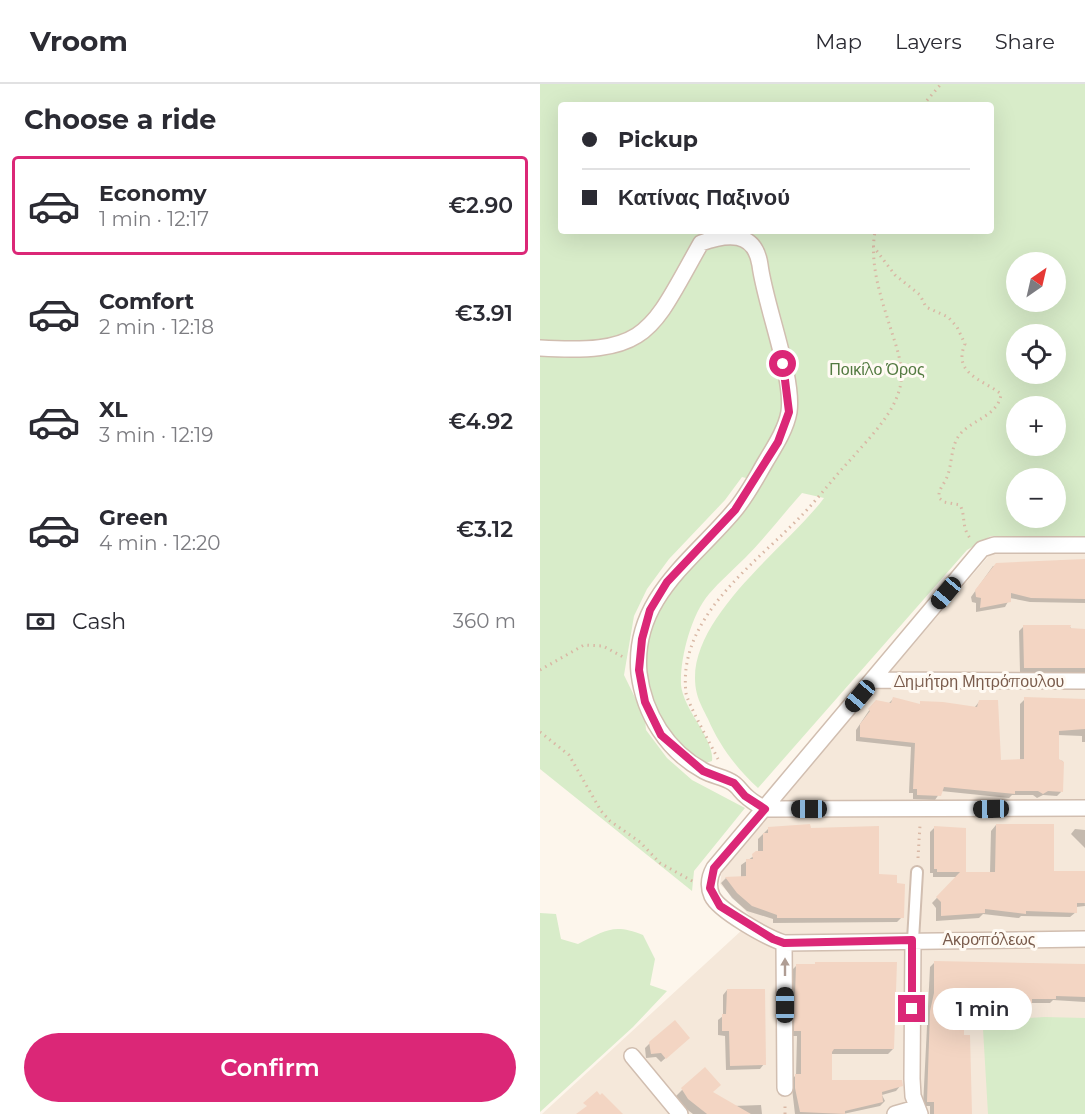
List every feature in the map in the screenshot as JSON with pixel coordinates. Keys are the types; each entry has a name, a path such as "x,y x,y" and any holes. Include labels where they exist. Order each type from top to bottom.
{"street":[{"path":"540,348 596,349 630,341 642,335 673,295 701,243 731,234 747,241 759,260 763,288 786,379 789,412 778,442 735,510 667,582 650,610 642,639 639,670 645,702 661,735 703,771 734,783 745,796 765,809 1085,808"},
{"path":"785,1088 784,943 773,939 720,906 711,895 709,884 714,868 982,549 994,545 1085,545"},
{"name":"Δημήτρη Μητρόπουλου","path":"874,680 1085,681"},
{"path":"895,1114 918,1111 912,1079 912,940 917,872"},
{"name":"Ακροπόλεως","path":"784,943 1085,939"},
{"path":"632,1056 680,1114"}],"path":[{"path":"926,102 941,84"},
{"path":"719,761 686,694 687,663 698,630 722,596 805,512 872,435 889,412 901,383 900,356 879,292 873,246 875,234"},
{"path":"873,246 895,274 920,296 926,307 948,317 957,327 965,344 961,352 967,372 1001,394 1000,401 982,420 963,430 956,440 948,475 938,491 939,498 944,502 960,504 963,511 964,529 982,549"},
{"path":"540,670 584,645 603,646 639,670"},
{"path":"540,732 569,755 601,811 610,821 640,842 671,871 684,878 709,884"},
{"path":"917,872 920,810"}],"shaded area":[{"path":"1085,550 1085,1114 542,1114 742,930 752,918 720,884 722,870 992,552"}],"green space":[{"name":"Ποικίλο Όρος","path":"540,84 1085,84 1085,537 991,536 967,550 758,788 729,756 712,729 697,694 696,667 704,640 720,614 740,588 824,498 802,493 752,550 709,594 697,613 682,662 681,685 687,704 709,744 712,761 706,763 687,750 671,734 658,717 649,697 644,677 643,655 647,633 655,610 758,481 742,477 725,500 669,559 647,589 634,616 624,675 645,718 646,730 667,758 692,780 745,808 694,871 692,891 540,769"},
{"path":"540,913 556,914 561,939 578,944 603,932 616,929 643,935 655,959 650,985 667,991 633,1027 540,1112"},
{"path":"1045,1017 1085,1018 1085,1114 988,1114 983,1029 997,1020"}],"building":[{"path":"1085,559 1085,599 1031,598 1011,593 1011,602 980,608 981,598 976,597 975,590 996,563"},
{"path":"1023,625 1071,625 1070,628 1085,629 1085,668 1024,668"},
{"path":"893,697 920,704 920,701 943,702 977,707 979,700 998,700 1001,760 1024,759 1024,697 1085,699 1085,729 1059,731 1059,759 1064,762 1063,792 1048,791 1043,794 1038,791 1015,791 1015,794 944,787 941,796 917,795 917,789 913,789 915,743 860,737 860,724 870,711 868,709 876,700 891,703"},
{"path":"810,824 811,828 879,826 879,874 897,875 897,883 905,884 904,918 777,918 777,915 752,906 737,893 725,877 746,876 746,859 753,859 752,854 756,851 763,851 763,833 768,833 768,827"},
{"path":"996,824 1054,824 1054,871 1085,871 1085,903 1077,903 1077,913 1026,911 1026,914 985,909 985,913 941,916 941,902 936,897 960,872 937,872 937,869 934,869 934,826 966,828 966,872 995,872"},
{"path":"934,961 1085,964 1085,997 1056,996 1056,999 1032,999 1032,1003 964,1004 964,1035 970,1035 972,1114 934,1114 934,1102 927,1102"},
{"path":"815,962 897,962 894,1049 834,1049 832,1052 832,1080 902,1080 903,1086 882,1092 883,1102 845,1111 845,1114 800,1112 795,1088 795,1074 801,1074 801,1031 794,1031 796,964 815,964"},
{"path":"727,989 765,989 766,1065 730,1066 729,1031 722,1031 722,1014 726,1014"},
{"path":"675,1020 690,1038 666,1059 661,1053 651,1054 649,1042"},
{"path":"705,1067 721,1085 713,1092 751,1114 707,1114 688,1099 681,1088"},
{"path":"597,1091 600,1095 602,1093 623,1114 576,1114 587,1106 583,1103"}],"route":[{"path":"783,364 789,412 778,442 735,510 667,582 650,610 642,639 639,670 645,702 661,735 679,752 703,771 734,783 745,796 765,809 714,868 709,886 716,903 773,939 784,943 912,940 912,1009"}]}
